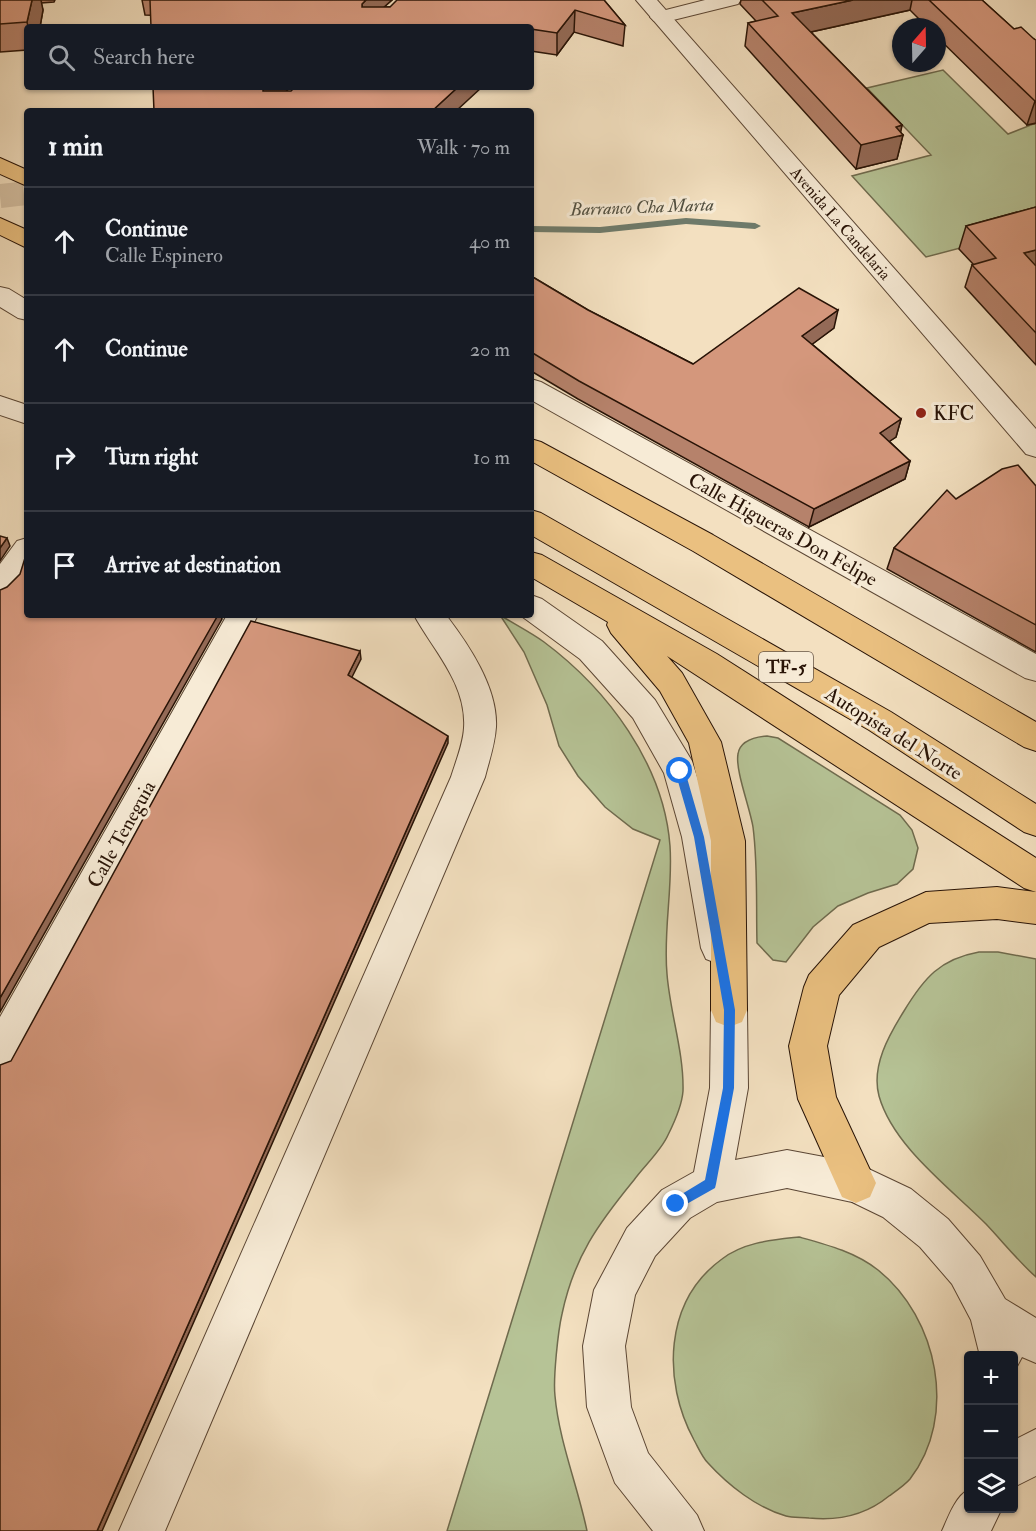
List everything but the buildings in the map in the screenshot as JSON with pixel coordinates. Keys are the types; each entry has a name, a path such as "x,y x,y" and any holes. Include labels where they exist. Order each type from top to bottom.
{"highway":[{"path":"0,165 24,177"},
{"path":"0,225 24,238"},
{"path":"534,451 703,543 1036,738"},
{"name":"Autopista del Norte","path":"534,523 880,721 1036,822"},
{"path":"534,565 706,663 1036,877"},
{"path":"581,592 629,631 671,682 705,742 728,841 729,1010"},
{"path":"856,1183 817,1100 808,1046 822,987 866,936 926,908 997,903 1036,908"}],"street":[{"path":"654,9 732,0"},
{"name":"Avenida La Candelaria","path":"654,9 1036,446"},
{"path":"0,295 24,310"},
{"name":"Calle Higueras Don Felipe","path":"534,390 1036,669"},
{"path":"0,405 24,414"},
{"path":"0,586 24,553"},
{"path":"534,609 591,650 644,709 680,771 699,837 729,1010 729,1088 711,1184"},
{"name":"Calle Teneguia","path":"0,1053 241,618"},
{"path":"142,1531 468,777 480,725 474,692 446,637 431,618"},
{"path":"678,1530 631,1467 609,1407 604,1346 615,1290 641,1242 676,1204 711,1184 787,1169 856,1183 897,1203 934,1233 966,1270 990,1314 1000,1351"},
{"path":"990,1314 1036,1342"},
{"path":"1018,1462 1036,1451"},
{"path":"965,1531 977,1513"}],"green space":[{"path":"935,72 945,72 1008,134 1036,123 1036,228 926,257 852,176 931,155 867,88"},
{"path":"502,618 539,638 589,682 628,731 657,786 670,846 666,958 683,1076 683,1091 675,1119 665,1141 609,1211 589,1242 573,1275 560,1322 555,1367 557,1413 587,1531 447,1531 660,840 633,829 605,807 578,776 559,746 547,705 524,652"},
{"path":"767,736 778,738 900,815 912,830 918,848 913,869 897,884 838,906 813,927 786,962 773,960 757,943 755,841 738,761 739,750 745,743"},
{"path":"998,952 1036,959 1036,1277 910,1149 886,1114 877,1085 877,1073 883,1051 911,999 926,980 943,965 965,955"},
{"path":"799,1237 851,1254 878,1270 899,1290 915,1314 927,1341 935,1369 937,1398 934,1427 925,1454 910,1479 871,1508 841,1517 820,1519 786,1516 754,1502 734,1487 702,1455 684,1417 677,1393 674,1343 679,1319 689,1297 703,1276 722,1259 740,1249 759,1243"}],"waterway":[{"name":"Barranco Cha Marta","path":"534,229 600,230 686,221 755,226"}],"tunnel":[{"path":"0,196 24,193"}],"place":[{"name":"KFC","path":"921,413"}],"route":[{"path":"676,1204 711,1184 729,1088 729,1010 699,837 680,771"}]}
